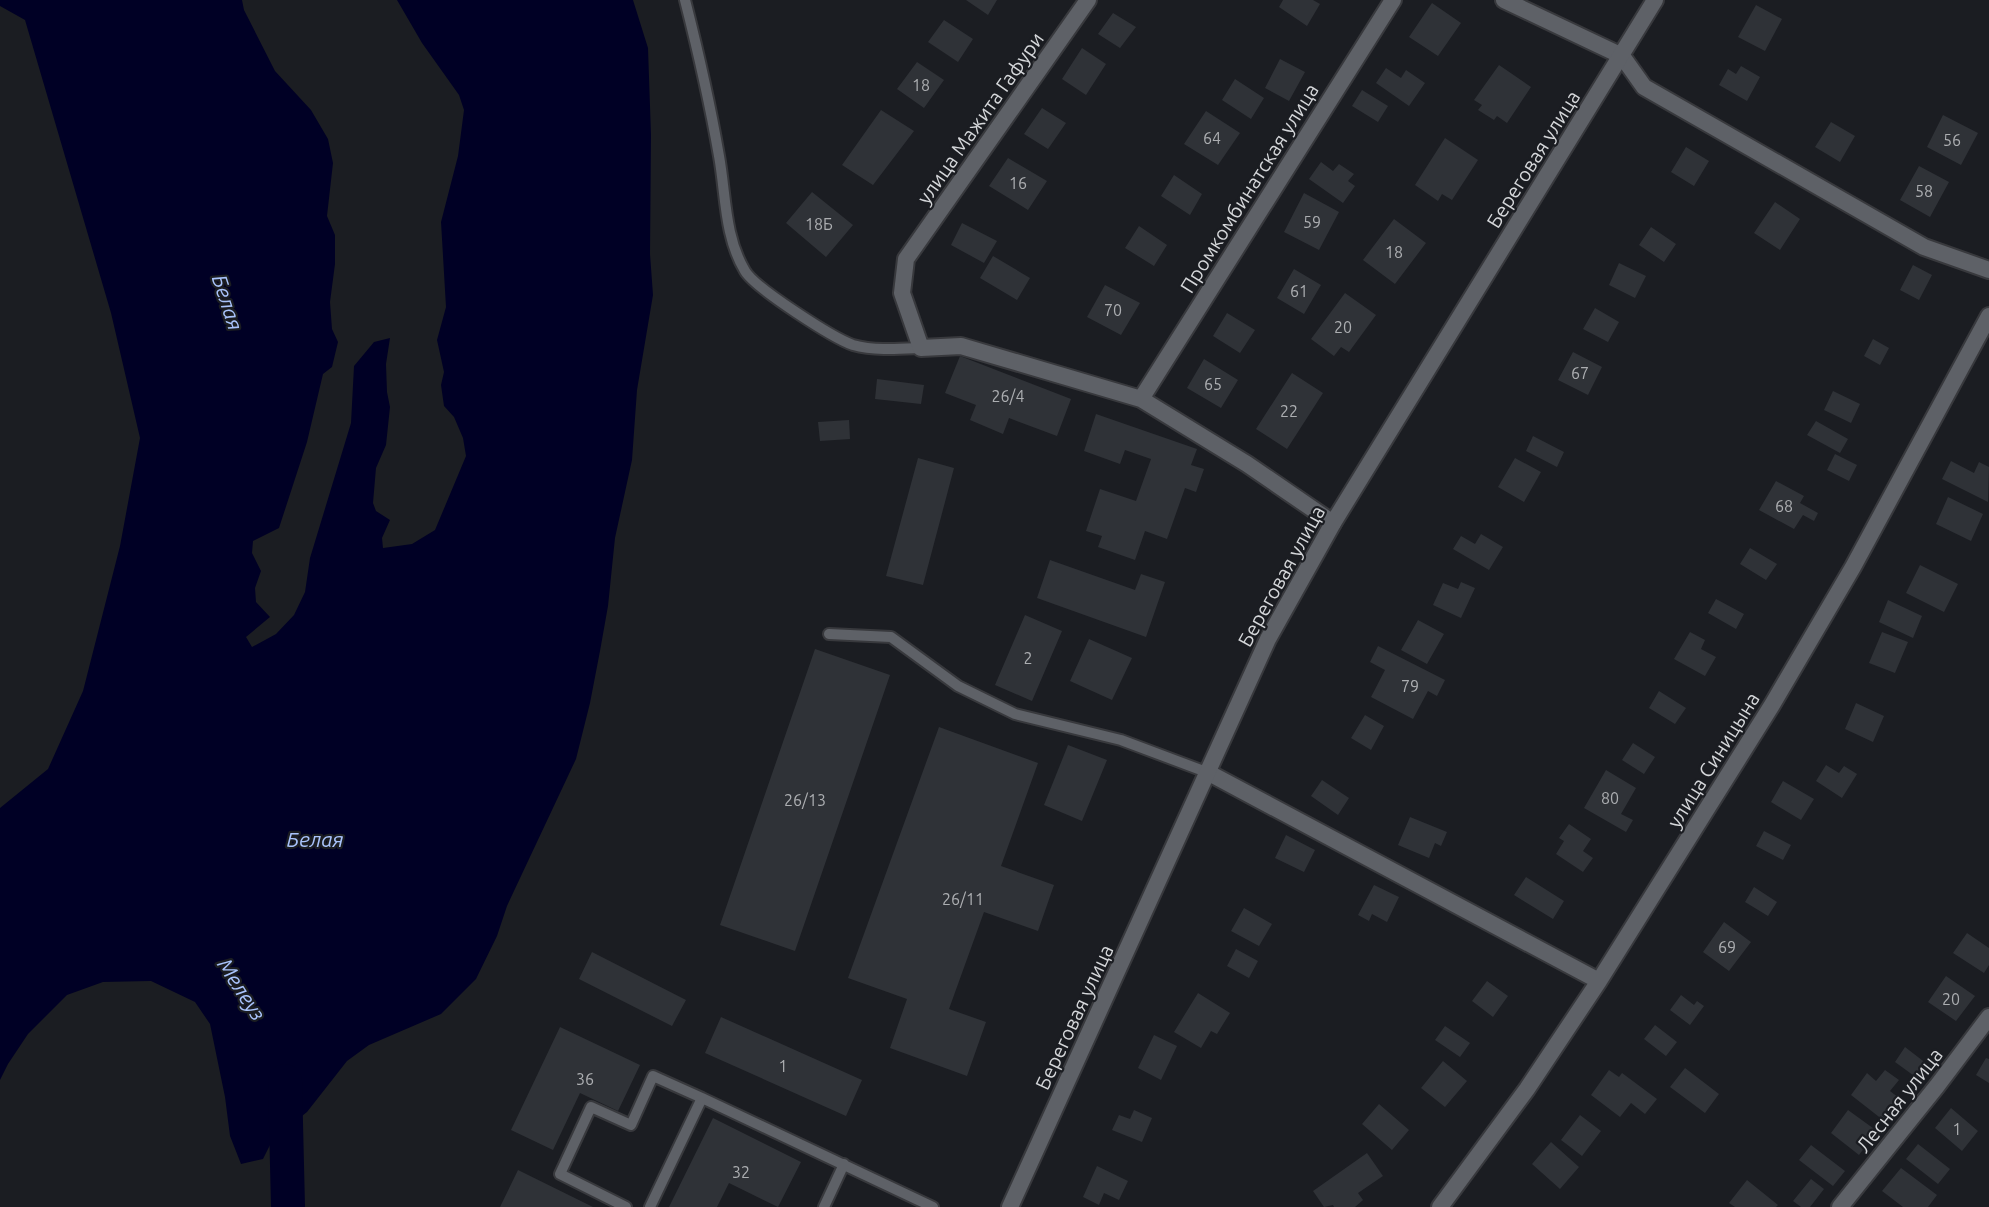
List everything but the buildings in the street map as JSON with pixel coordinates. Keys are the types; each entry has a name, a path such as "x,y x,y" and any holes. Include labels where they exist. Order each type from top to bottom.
{"street":[{"name":"улица Мажита Гафури","path":"921,348 902,292 906,259 1088,0"},
{"name":"Промкомбинатская улица","path":"1141,399 1393,0"},
{"path":"1504,0 1622,56 1644,87 1924,247 1989,270"},
{"name":"Береговая улица","path":"1010,1207 1268,639 1333,523 1655,0"},
{"name":"улица Синицына","path":"1440,1207 1527,1089 1599,981 1772,705 1853,567 1989,316"},
{"path":"921,348 961,346 1141,399 1247,464 1333,523"},
{"path":"1209,773 1599,981"},
{"name":"Лесная улица","path":"1840,1207 1989,1017"}],"lane":[{"path":"685,0 720,157 731,237 746,273 772,296 853,345 885,349 921,348"},
{"path":"829,634 891,637 958,686 1015,714 1121,740 1209,773"},
{"path":"626,1207 560,1174 591,1107 631,1125 653,1076 933,1207"},
{"path":"650,1207 702,1098"},
{"path":"824,1207 844,1164"}],"water":[{"name":"Белая","path":"0,0 242,0 244,10 275,71 311,110 328,139 333,163 327,216 335,235 335,264 330,302 332,329 338,342 332,367 323,374 307,442 279,528 253,541 252,553 261,571 255,588 256,602 270,617 246,637 252,647 276,634 294,615 305,592 310,558 351,423 354,366 374,342 390,338 386,364 390,407 386,445 376,468 373,503 376,511 390,520 382,538 383,548 412,544 435,530 466,456 463,438 454,417 444,406 441,385 444,372 437,340 446,307 441,222 458,156 464,110 459,95 422,43 397,0 633,0 648,48 651,135 650,254 653,295 637,390 632,460 615,538 608,606 590,703 576,759 507,906 497,936 476,979 441,1014 369,1045 347,1061 307,1112 273,1139 263,1159 241,1164 230,1136 225,1097 210,1024 195,1002 151,981 103,982 67,995 28,1034 0,1080 0,808 48,769 83,691 120,546 140,438 111,313 25,20 0,6"}],"waterway":[{"name":"Мелеуз","path":"285,1081 288,1207"}]}
